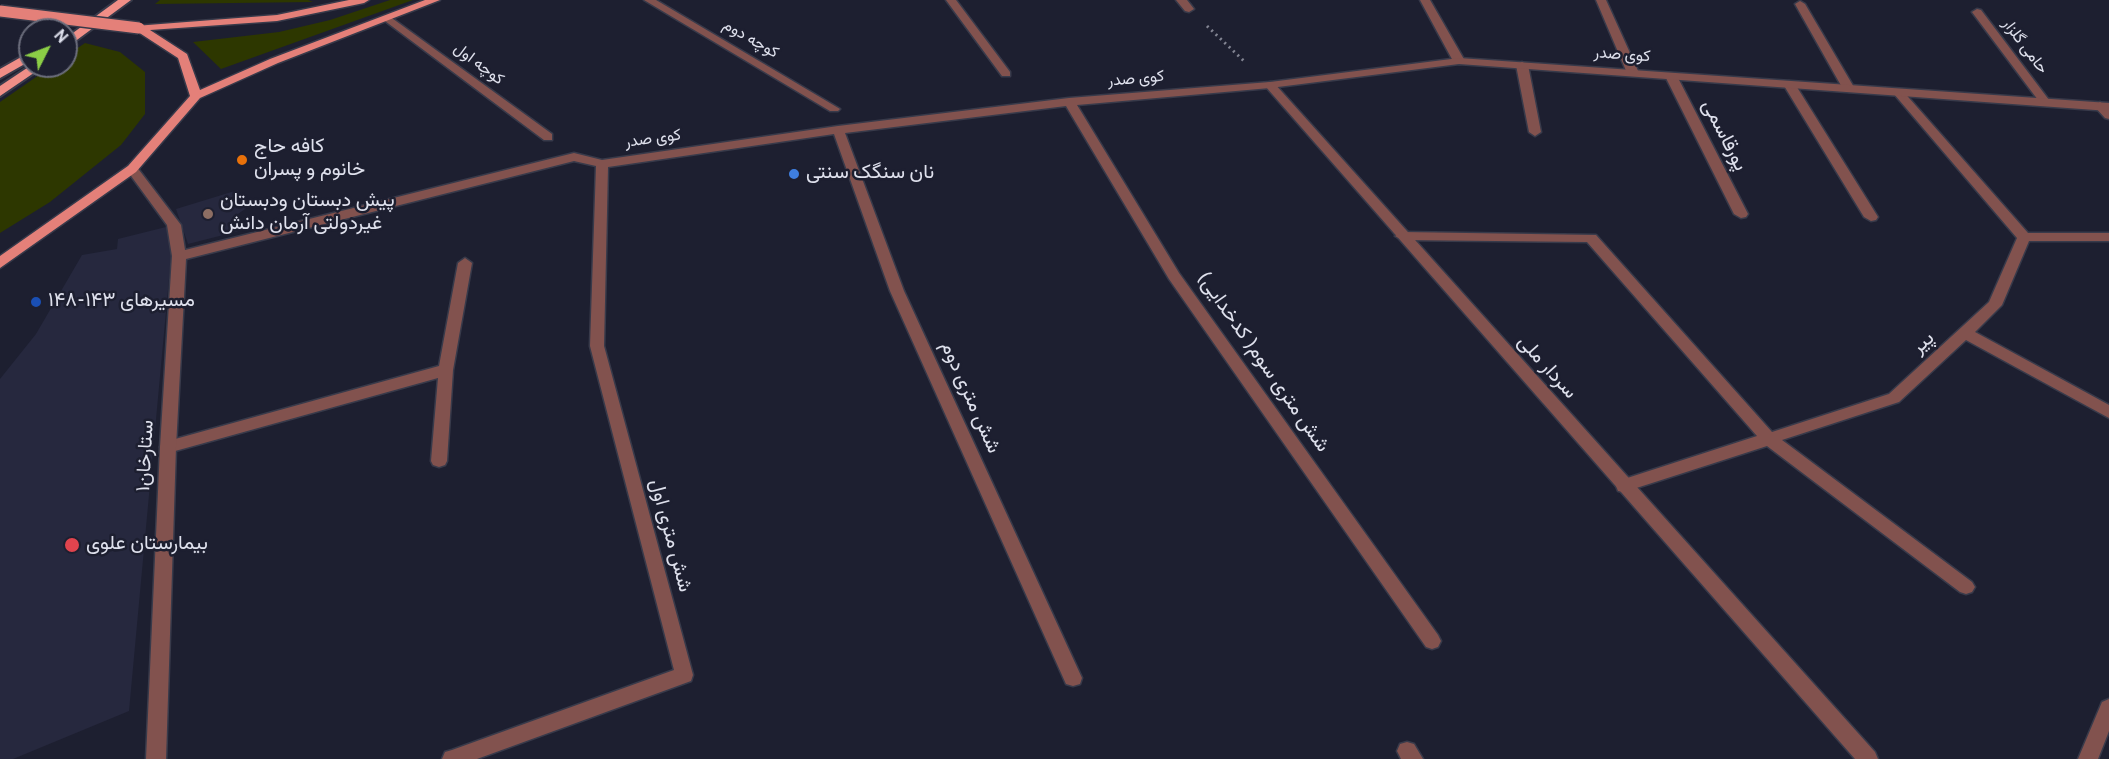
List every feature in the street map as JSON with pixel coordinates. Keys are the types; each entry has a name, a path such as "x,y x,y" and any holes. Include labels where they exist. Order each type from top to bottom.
{"highway":[{"path":"78,35 125,0"},
{"path":"78,29 103,15"},
{"path":"0,74 18,63"},
{"path":"0,92 20,78"}],"main road":[{"path":"0,11 140,28 277,18 364,0"},
{"path":"0,263 132,169 196,96 274,62 435,0"},
{"path":"140,28 183,56 196,96"}],"street":[{"name":"کوچه دوم","path":"649,0 834,109"},
{"path":"941,0 955,4 1006,75"},
{"path":"1181,0 1189,9"},
{"path":"1425,0 1459,61"},
{"path":"1601,0 1634,73"},
{"path":"1800,4 1849,88"},
{"name":"حامی گلزار","path":"1977,12 2045,102"},
{"name":"کوچه اول","path":"389,19 548,137"},
{"name":"کوی صدر","path":"179,256 574,157 602,164 838,130 1069,102 1270,85 1459,61 2045,102 2106,109"},
{"path":"1522,65 1535,132"},
{"name":"پورقاسمی","path":"1671,76 1741,213"},
{"path":"1789,84 1871,217"},
{"name":"سردار ملی","path":"1270,85 1868,759"},
{"path":"1898,92 2024,237 2109,237"},
{"name":"(کدخدایی )شش متری سوم","path":"1069,102 1174,276 1432,641"},
{"name":"شش متری دوم","path":"838,130 897,291 1073,678"},
{"name":"شش متری اول","path":"452,759 684,675 597,346 602,164"},
{"name":"ستارخان۱","path":"132,169 174,225 179,256 168,447 156,759"},
{"path":"1402,236 1592,238 1769,439 1966,587"},
{"name":"پیر","path":"1624,486 1894,398 1995,305 2024,237"},
{"path":"439,461 446,370 465,263"},
{"path":"1965,333 2109,412"},
{"path":"168,447 446,370"},
{"path":"2088,759 2109,708"}],"path":[{"path":"1189,9 1270,85"}],"shaded area":[{"name":"پیش دبستان ودبستان غیردولتی آرمان دانش","path":"238,190 248,207 232,218 239,231 188,244 176,209"},
{"name":"بیمارستان علوی","path":"174,225 129,711 13,759 0,759 0,379 36,334 82,255 117,249 118,239"}],"green space":[{"path":"160,0 308,0 313,2 155,4"},
{"path":"390,0 413,0 221,69 193,42 279,32 330,20"},
{"path":"85,43 120,52 145,72 145,114 121,145 50,202 0,233 0,102 35,78 78,78 78,48"}],"place":[{"name":"کافه حاج‌ خانوم‌ و پسران","path":"242,160"},
{"name":"نان سنگک سنتی","path":"794,174"},
{"name":"پیش دبستان ودبستان غیردولتی آرمان دانش","path":"208,214"},
{"name":"مسیرهای ۱۴۳-۱۴۸","path":"36,302"},
{"name":"بیمارستان علوی","path":"72,545"}]}
